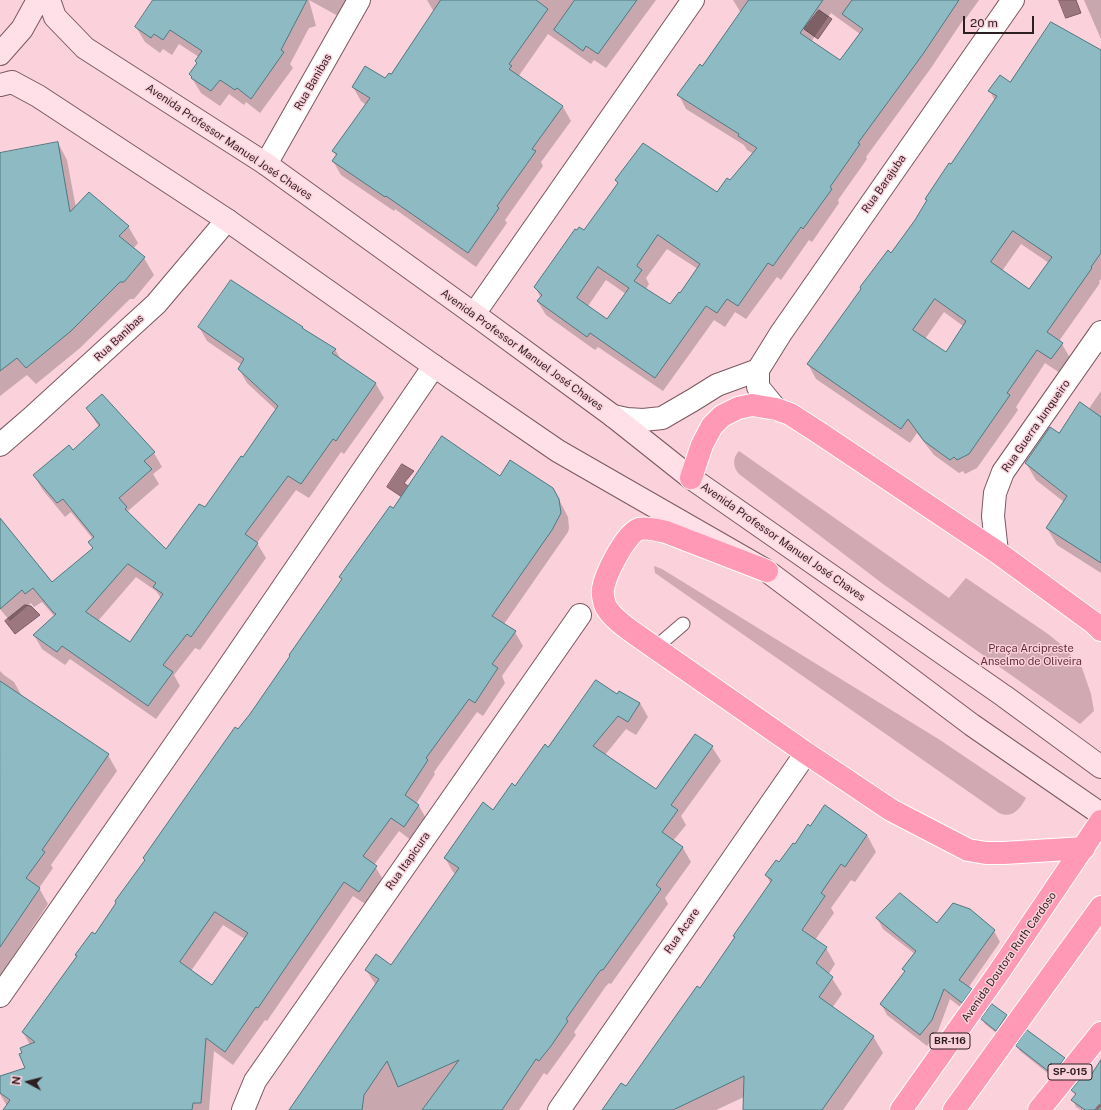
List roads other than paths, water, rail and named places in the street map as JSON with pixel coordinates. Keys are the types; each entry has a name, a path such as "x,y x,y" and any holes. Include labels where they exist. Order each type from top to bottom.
{"highway":[{"path":"691,478 702,445 712,426 722,416 738,408 752,405 776,409 790,414 997,552 1094,623 1101,630"},
{"path":"767,571 666,532 650,528 638,530 622,545 607,574 602,590 606,606 615,617 656,648 806,753 891,810 968,850 986,853 1004,853 1084,848"},
{"name":"Avenida Doutora Ruth Cardoso","path":"901,1110 999,972 1101,821"},
{"path":"954,1110 1101,907"},
{"name":"SP-015","path":"1039,1110 1101,1034"}],"main road":[{"path":"0,54 22,29 38,0"},
{"name":"Avenida Professor Manuel José Chaves","path":"49,0 55,17 85,48 266,164 474,314 612,416 691,478 1004,696 1101,768"},
{"path":"0,85 12,82 38,96 227,220 434,366 558,451 767,571 972,724 1101,814"}],"street":[{"name":"Rua Banibas","path":"266,164 359,0"},
{"path":"474,314 693,0"},
{"name":"Rua Barajuba","path":"758,370 781,333 1013,0"},
{"name":"Rua Banibas","path":"0,445 156,304 227,220"},
{"name":"Rua Guerra Junqueiro","path":"997,552 993,516 994,500 995,492 1003,472 1101,332"},
{"path":"0,996 221,678 434,366"},
{"path":"612,416 643,420 662,418 717,385 758,370 758,388 776,409"},
{"name":"Rua Itapicura","path":"243,1110 254,1081 580,615"},
{"name":"Rua Acare","path":"559,1110 806,753"}],"lane":[{"path":"656,648 683,624"}],"railway":[{"path":"1096,1110 1101,1104"}],"park label":[{"name":"Praça Arcipreste Anselmo de Oliveira","path":"1031,655"}]}
